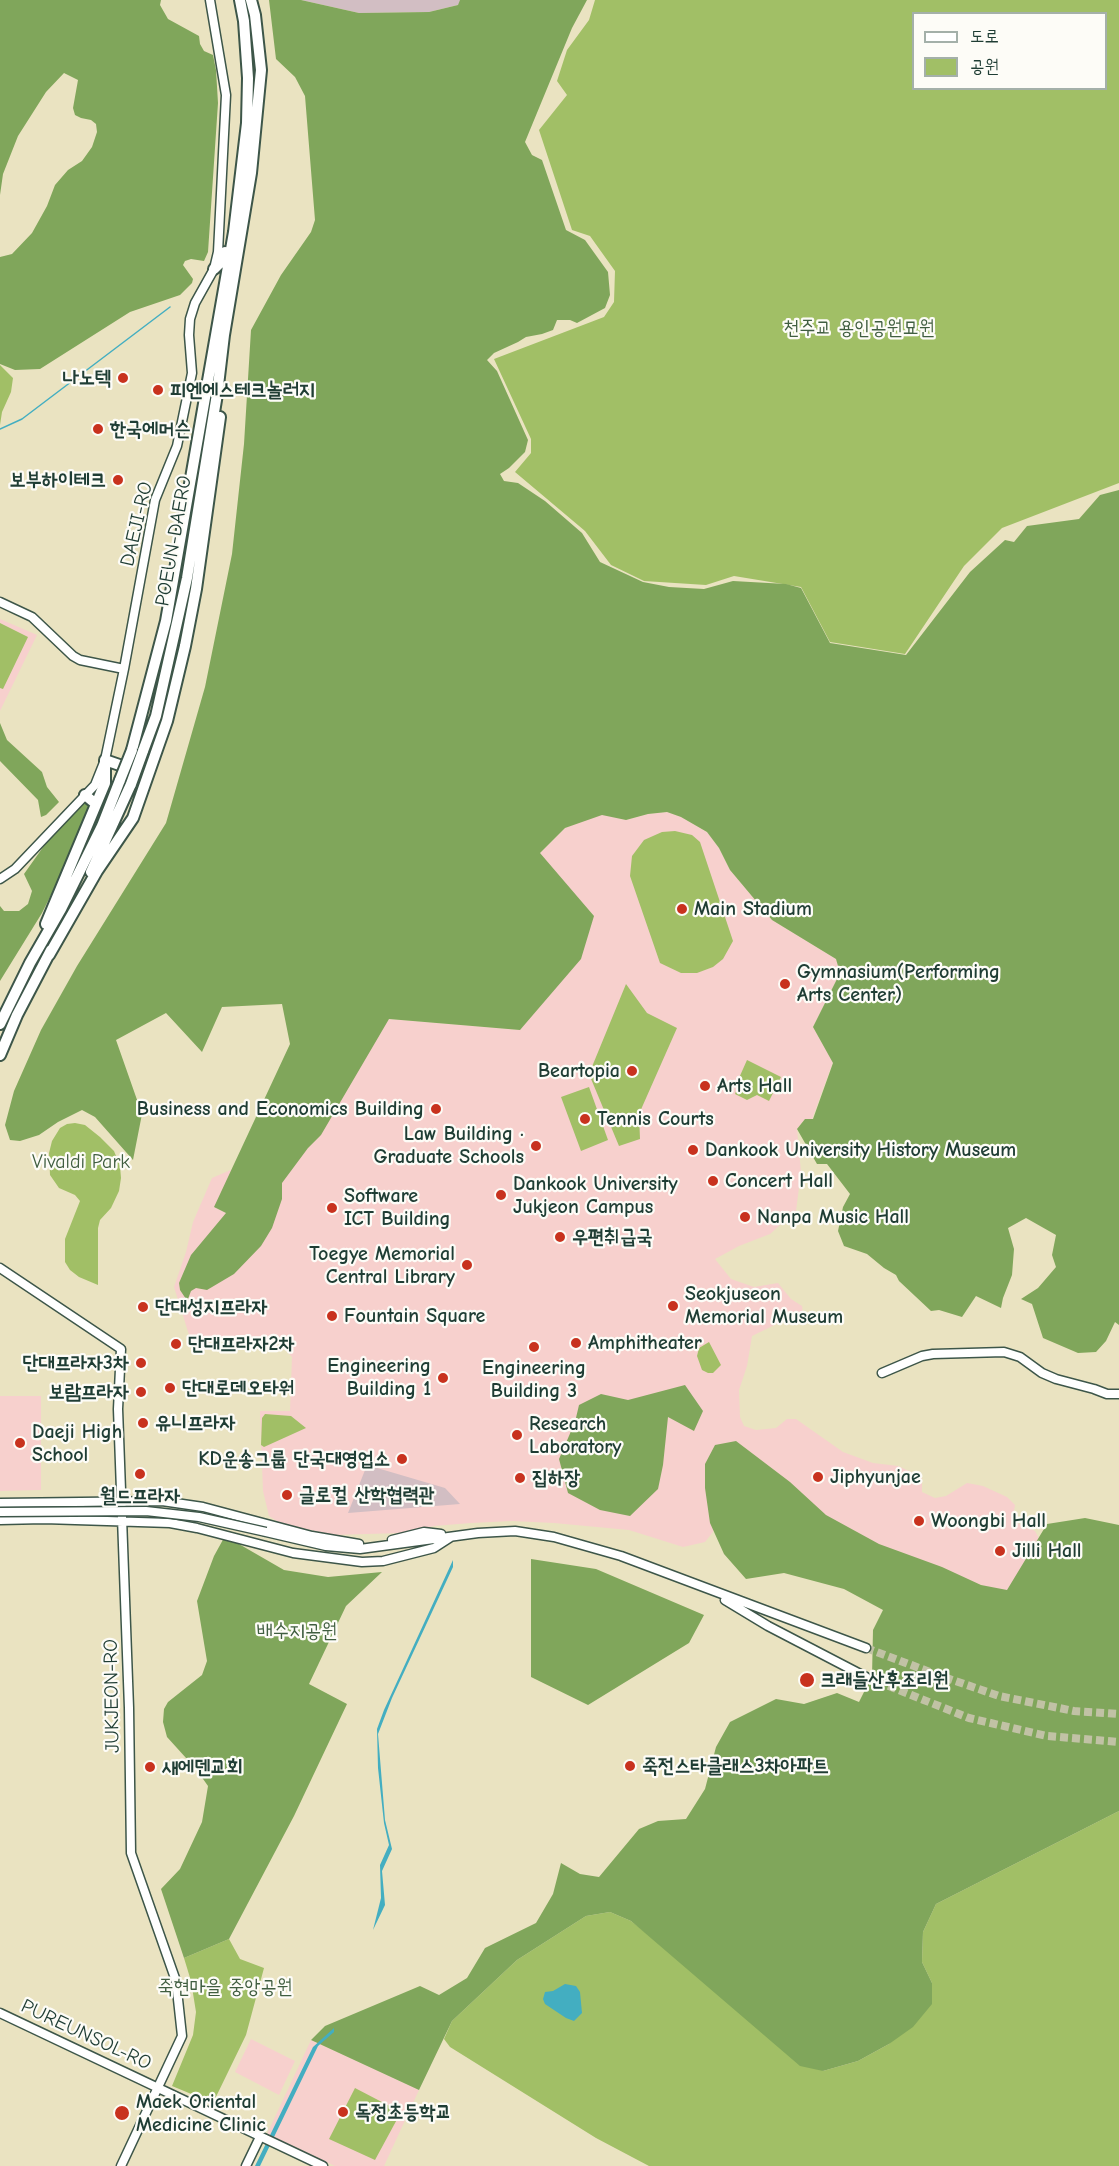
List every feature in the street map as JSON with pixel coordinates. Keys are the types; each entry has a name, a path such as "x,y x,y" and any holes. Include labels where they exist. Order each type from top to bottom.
{"highway":[{"name":"POEUN-DAERO","path":"0,1055 17,1015 95,864 137,751 166,621 234,232 247,123 248,78 244,21 240,0"},
{"name":"POEUN-DAERO","path":"137,751 156,716 188,578 251,174 261,70 255,15 251,0"},
{"path":"214,269 222,261 234,232"},
{"path":"49,954 98,871 133,819 167,721 196,589 224,388 230,298"},
{"path":"30,963 105,783 105,760 149,776"},
{"name":"POEUN-DAERO","path":"0,1024 126,782"},
{"path":"85,795 96,804"}],"main road":[{"name":"DAEJI-RO","path":"0,879 15,868 94,785 105,760 156,500 177,446 192,373 190,319 195,303 214,269 218,252 226,95 210,0"},
{"path":"0,602 32,617 80,660 124,669"},
{"name":"JUKJEON-RO","path":"0,1268 122,1349 118,1409 129,1708 130,1853 176,1982 182,2036 121,2166"},
{"path":"882,1373 922,1356 933,1354 1004,1352 1020,1357 1042,1373 1056,1379 1107,1394 1119,1394"},
{"path":"0,1503 162,1501 203,1507 312,1536 363,1544 424,1532 454,1535"},
{"path":"0,1512 146,1511 199,1517 326,1546 360,1549 454,1535 515,1531 554,1537 621,1556 866,1648"},
{"path":"0,1520 170,1523 293,1553 362,1562 383,1561 434,1548 454,1535"},
{"path":"715,1593 768,1626 866,1677"},
{"name":"PUREUNSOL-RO","path":"0,2013 323,2166"},
{"path":"246,2166 266,2140"}],"shaded area":[{"path":"301,0 461,0 458,5 429,12 359,13"},
{"path":"0,619 37,635 0,711"},
{"name":"Dankook University Jukjeon Campus","path":"667,812 707,832 719,848 730,870 772,920 836,959 840,973 813,1027 833,1062 812,1119 805,1119 797,1129 801,1172 796,1211 770,1234 739,1246 715,1259 731,1279 754,1287 778,1283 791,1299 802,1306 803,1314 794,1319 789,1318 752,1336 747,1366 739,1390 740,1417 744,1426 756,1430 776,1428 787,1419 796,1419 843,1452 873,1463 898,1466 922,1477 922,1492 935,1498 946,1496 967,1483 983,1486 1007,1497 1015,1505 1013,1517 1019,1524 1035,1531 1042,1544 1012,1595 735,1504 705,1542 683,1547 629,1530 554,1523 512,1521 471,1523 434,1526 402,1533 332,1535 280,1523 269,1516 263,1491 260,1411 290,1411 292,1357 277,1341 190,1338 174,1287 193,1222 212,1178 249,1162 389,1019 520,1030 594,916 539,854 565,828 602,814 626,820"},
{"name":"Daeji High School","path":"0,1396 41,1396 41,1490 0,1491"},
{"name":"KD운송그룹 단국대영업소","path":"367,1465 445,1488 460,1504 348,1513"},
{"path":"251,2039 295,2061 279,2095 235,2072"},
{"name":"독정초등학교","path":"311,2040 419,2090 384,2166 335,2166 267,2134"}],"green space":[{"path":"0,0 161,0 160,5 168,19 199,36 204,51 213,55 216,70 218,103 208,252 204,261 191,259 185,261 183,265 193,279 192,283 180,295 130,312 40,369 15,370 0,364 0,257 12,254 32,233 47,206 55,185 68,170 82,161 92,147 97,132 96,124 91,120 75,115 73,108 78,80 64,73 46,92 18,136 3,174 0,195"},
{"path":"269,0 301,0 359,13 429,12 458,5 460,0 587,0 572,28 525,142 532,155 542,160 566,230 585,240 608,272 610,295 605,308 577,323 570,320 557,320 553,330 526,337 494,353 487,360 497,371 528,440 525,452 500,474 504,481 518,483 545,501 582,533 600,562 643,582 669,587 704,589 733,581 786,584 801,588 830,643 906,655 970,572 1005,540 1014,542 1027,526 1079,519 1100,495 1119,490 1119,1325 1115,1322 1106,1341 1096,1352 1078,1353 1043,1338 1032,1304 1021,1299 1038,1288 1056,1267 1052,1255 1056,1235 1026,1218 1008,1228 1014,1249 1012,1275 1001,1308 976,1296 962,1317 939,1310 931,1311 899,1281 896,1275 867,1254 844,1246 838,1231 843,1207 850,1194 827,1164 817,1164 797,1129 805,1119 813,1119 833,1063 813,1027 840,973 836,959 772,920 730,870 719,848 707,832 667,812 626,820 602,815 565,828 540,853 594,916 581,959 520,1030 389,1019 321,1135 308,1148 282,1183 282,1199 272,1228 261,1246 234,1274 207,1290 196,1288 186,1299 180,1290 179,1283 191,1255 226,1213 214,1207 290,1044 282,1004 222,1007 202,1052 166,1013 116,1040 142,1114 133,1160 95,1117 82,1110 39,1135 20,1141 10,1140 5,1125 14,1091 41,1030 77,966 166,823 205,687 232,554 244,444 251,330 281,275 311,232 315,220 305,96 295,77 276,59"},
{"name":"천주교 용인공원묘원","path":"595,0 1119,0 1119,483 1002,528 964,566 905,654 830,642 801,587 734,576 706,585 644,581 611,565 585,531 515,472 531,453 531,439 494,359 604,317 614,302 615,271 590,236 572,230 539,130 567,95 557,81 567,50 589,20"},
{"path":"0,365 13,378 11,392 2,412 0,425"},
{"path":"0,623 28,637 3,689 0,688"},
{"path":"0,723 7,740 42,772 47,787 59,802 46,815 41,817 38,800 0,761"},
{"path":"87,800 91,804 72,853 42,913 0,981 0,906 4,911 19,911 28,904 32,891 24,874 46,843"},
{"name":"Main Stadium","path":"675,831 692,835 700,842 733,941 723,959 713,967 697,973 681,973 660,963 630,876 632,856 644,840 662,832"},
{"path":"626,984 647,1013 677,1028 639,1114 640,1139 619,1146 589,1074"},
{"path":"747,1060 781,1077 769,1101 757,1095 747,1100 735,1094"},
{"name":"Tennis Courts","path":"589,1087 608,1140 581,1151 561,1097"},
{"name":"Vivaldi Park","path":"75,1123 85,1125 100,1137 114,1151 120,1166 119,1191 111,1208 100,1220 98,1228 98,1285 79,1277 70,1270 65,1262 65,1239 80,1201 75,1195 59,1188 50,1175 49,1153 52,1141 60,1128"},
{"path":"709,1342 721,1365 713,1373 702,1370 697,1356 699,1348"},
{"path":"685,1385 703,1411 694,1431 668,1417 658,1489 630,1516 600,1510 568,1493 559,1459 575,1422 579,1405 601,1394 628,1400"},
{"path":"265,1414 291,1416 306,1428 264,1447 261,1445 262,1418"},
{"path":"736,1441 790,1482 826,1515 879,1544 942,1567 981,1585 1007,1590 1047,1524 1085,1518 1119,1525 1119,1811 936,1904 923,1932 922,1962 932,1983 932,2004 913,2027 889,2044 858,2061 823,2071 800,2066 631,1921 610,1912 586,1916 517,1960 452,2021 419,2090 311,2040 325,2026 420,1986 439,1995 467,1978 485,1948 536,1923 553,1894 561,1863 580,1874 599,1877 639,1829 658,1821 686,1819 705,1789 716,1747 730,1722 776,1699 804,1704 837,1693 859,1702 872,1676 873,1630 883,1610 844,1589 784,1573 746,1579 724,1554 710,1523 705,1488 705,1464 715,1445"},
{"name":"배수지공원","path":"225,1536 284,1570 328,1577 382,1572 346,1606 309,1684 347,1704 294,1816 229,1939 184,1958 161,1889 180,1869 202,1822 208,1786 167,1737 163,1722 164,1709 168,1702 202,1675 207,1661 197,1601 214,1556"},
{"path":"531,1559 596,1569 704,1615 689,1643 588,1705 531,1677"},
{"path":"1119,1811 1119,2166 649,2166 596,2138 450,2047 444,2039 452,2021 517,1960 586,1916 610,1912 631,1921 823,2071 858,2061 889,2044 932,1983 922,1962 923,1932 936,1904"},
{"name":"죽현마을 중앙공원","path":"229,1939 240,1959 264,1968 246,2035 213,2103 172,2086 193,2035 196,2012 191,1981 184,1958"},
{"path":"355,2088 401,2112 375,2160 329,2139"}],"water":[{"path":"453,1560 453,1567 392,1698 378,1734 385,1820 392,1849 382,1871 385,1905 373,1930 381,1898 380,1865 389,1845 384,1823 378,1768 377,1729"},
{"path":"565,1984 576,1986 580,1992 582,2013 574,2021 545,2004 543,1999 545,1992 553,1991"},
{"path":"334,2028 334,2032 318,2046 260,2166 255,2166 313,2047"}],"waterway":[{"path":"0,429 22,419 170,307"}],"tunnel":[{"path":"866,1648 999,1696 1074,1711 1119,1714"},
{"path":"866,1677 969,1718 1047,1736 1119,1742"}],"place":[{"name":"나노텍","path":"123,378"},
{"name":"피엔에스테크놀러지","path":"158,390"},
{"name":"한국에머슨","path":"98,429"},
{"name":"보부하이테크","path":"118,480"},
{"name":"Main Stadium","path":"682,909"},
{"name":"Gymnasium(Performing Arts Center)","path":"785,984"},
{"name":"Beartopia","path":"632,1071"},
{"name":"Arts Hall","path":"705,1086"},
{"name":"Business and Economics Building","path":"436,1109"},
{"name":"Tennis Courts","path":"585,1119"},
{"name":"Law Building · Graduate Schools","path":"536,1146"},
{"name":"Dankook University History Museum","path":"693,1150"},
{"name":"Concert Hall","path":"713,1181"},
{"name":"Dankook University Jukjeon Campus","path":"501,1195"},
{"name":"Software ICT Building","path":"332,1208"},
{"name":"Nanpa Music Hall","path":"745,1217"},
{"name":"우편취급국","path":"560,1237"},
{"name":"Toegye Memorial Central Library","path":"467,1265"},
{"name":"Seokjuseon Memorial Museum","path":"673,1306"},
{"name":"단대성지프라자","path":"143,1307"},
{"name":"Fountain Square","path":"332,1316"},
{"name":"Amphitheater","path":"576,1343"},
{"name":"단대프라자2차","path":"176,1344"},
{"name":"Engineering Building 3","path":"534,1347"},
{"name":"단대프라자3차","path":"141,1363"},
{"name":"Engineering Building 1","path":"443,1378"},
{"name":"단대로데오타워","path":"170,1388"},
{"name":"보람프라자","path":"141,1392"},
{"name":"유니프라자","path":"143,1423"},
{"name":"Research Laboratory","path":"517,1435"},
{"name":"Daeji High School","path":"20,1443"},
{"name":"KD운송그룹 단국대영업소","path":"402,1459"},
{"name":"월드프라자","path":"140,1474"},
{"name":"Jiphyunjae","path":"818,1477"},
{"name":"집하장","path":"520,1478"},
{"name":"글로컬 산학협력관","path":"287,1495"},
{"name":"Woongbi Hall","path":"919,1521"},
{"name":"Jilli Hall","path":"1000,1551"},
{"name":"크래들산후조리원","path":"807,1680"},
{"name":"죽전스타클래스3차아파트","path":"630,1766"},
{"name":"새에덴교회","path":"150,1767"},
{"name":"독정초등학교","path":"343,2112"},
{"name":"Maek Oriental Medicine Clinic","path":"122,2113"}]}
